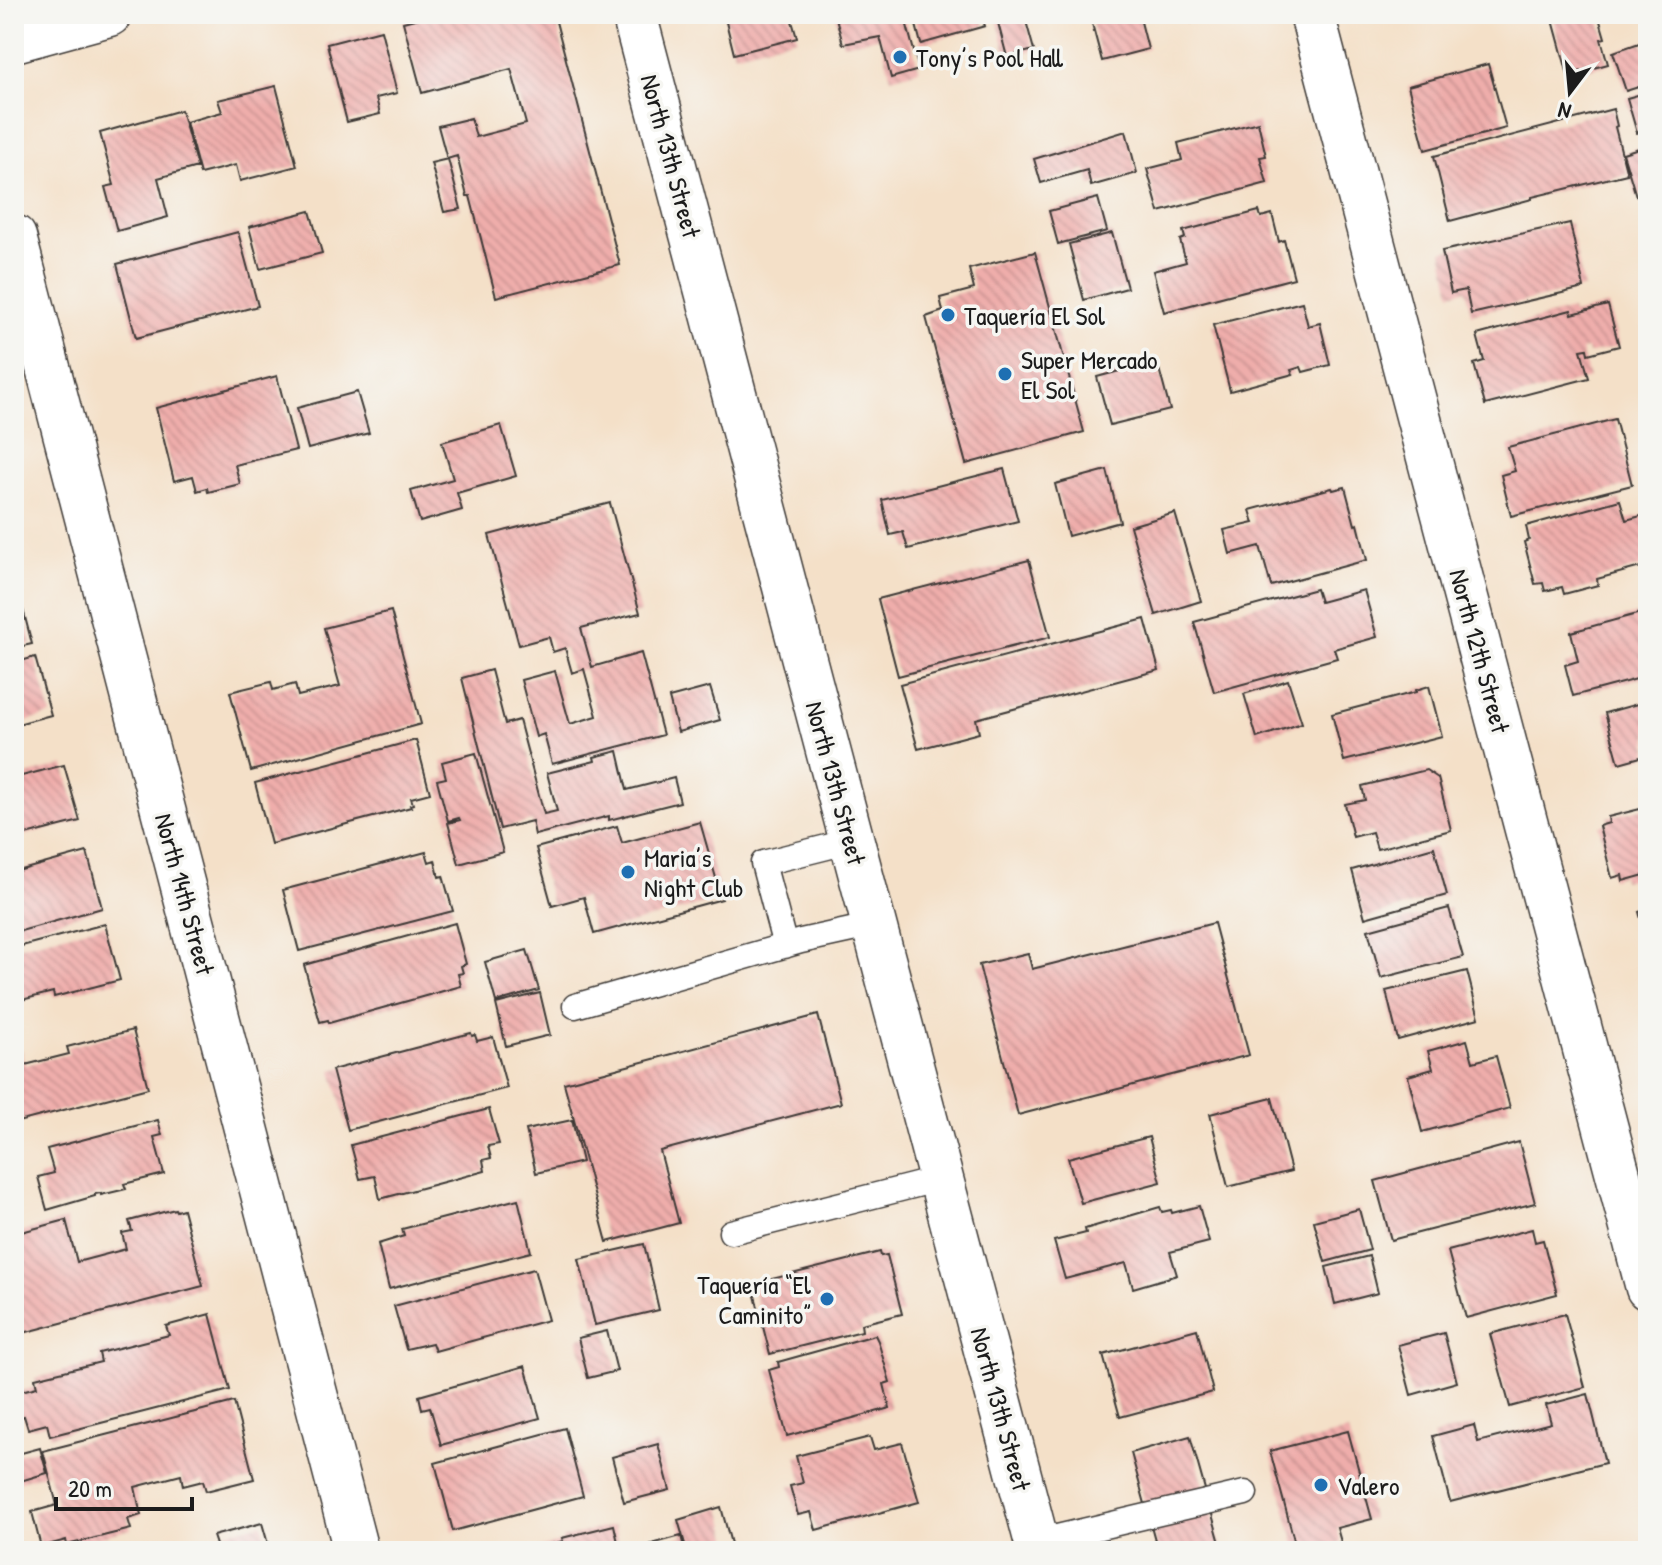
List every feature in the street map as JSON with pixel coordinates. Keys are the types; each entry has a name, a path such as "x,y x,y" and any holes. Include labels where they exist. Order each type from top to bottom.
{"street":[{"path":"14,40 109,14"},
{"name":"North 13th Street","path":"634,14 1037,1546"},
{"name":"North 12th Street","path":"1312,14 1648,1288"},
{"name":"North 14th Street","path":"14,237 356,1551"}],"lane":[{"path":"785,946 763,863 851,841"},
{"path":"575,1006 785,946 874,925"},
{"path":"731,1232 940,1179"},
{"path":"1037,1546 1245,1493"}],"building":[{"path":"434,14 554,14 620,265 496,297 457,156 447,159 438,126 471,118 476,137 526,124 511,69 422,93 403,22"},
{"path":"724,14 790,14 797,38 734,54"},
{"name":"Tony’s Pool Hall","path":"835,14 904,14 919,70 891,78 880,37 843,44"},
{"path":"908,14 981,14 985,26 921,44 914,17 909,18"},
{"path":"1024,14 1034,50 1007,57 997,19"},
{"path":"1139,14 1148,49 1102,61 1090,16"},
{"path":"1190,14 1221,14 1221,15 1192,23"},
{"path":"1574,14 1598,14 1608,64 1568,75 1553,20"},
{"path":"381,30 397,93 376,98 380,114 347,122 327,44"},
{"path":"1642,42 1648,61 1648,84 1626,91 1613,52"},
{"path":"1488,64 1506,128 1425,150 1408,86"},
{"path":"276,86 297,166 240,181 236,165 200,174 186,122 222,112 218,100"},
{"path":"1648,92 1648,129 1637,133 1627,98"},
{"path":"1613,109 1627,174 1450,221 1434,156"},
{"path":"181,110 197,167 158,178 168,217 117,231 105,187 114,185 100,133"},
{"path":"1258,122 1266,156 1260,157 1267,183 1159,212 1147,169 1182,160 1178,143"},
{"path":"1126,131 1137,173 1091,186 1087,170 1041,183 1034,159"},
{"path":"1648,145 1648,192 1636,196 1623,153"},
{"path":"448,159 461,209 444,212 431,163"},
{"path":"1098,198 1107,231 1058,244 1049,211"},
{"path":"310,211 322,253 260,269 249,227"},
{"path":"1259,211 1261,217 1272,214 1279,242 1284,240 1294,278 1164,312 1153,271 1186,262 1180,240 1185,238 1183,231"},
{"path":"1570,223 1584,288 1471,314 1466,290 1451,293 1442,251"},
{"path":"238,232 258,306 136,338 117,264"},
{"path":"1112,233 1127,288 1084,300 1069,244"},
{"name":"Super Mercado El Sol","path":"1035,252 1084,432 966,464 926,317 943,311 940,298 974,289 969,269"},
{"path":"1302,302 1308,326 1320,323 1330,365 1303,372 1301,367 1291,370 1293,374 1230,391 1213,325"},
{"path":"1608,305 1619,346 1588,354 1587,349 1581,350 1589,378 1485,405 1474,364 1484,361 1477,335 1571,310 1572,314"},
{"path":"1157,361 1170,410 1110,425 1097,377"},
{"path":"277,376 296,450 235,465 240,484 208,492 207,488 197,491 193,476 174,481 156,408"},
{"path":"357,392 369,433 308,449 297,408"},
{"path":"1615,419 1632,485 1511,516 1501,475 1515,471 1508,447"},
{"path":"501,425 516,476 457,493 462,510 420,522 411,491 453,479 442,442"},
{"path":"1004,469 1018,521 908,549 903,532 890,535 882,500"},
{"path":"1107,470 1120,522 1068,536 1055,484"},
{"path":"1345,487 1367,560 1271,586 1260,546 1230,554 1224,530 1254,523 1250,510"},
{"path":"1620,500 1626,520 1648,514 1648,565 1597,579 1598,585 1564,594 1562,587 1545,591 1543,583 1535,584 1524,542 1529,540 1526,526"},
{"path":"610,503 640,613 581,628 592,667 641,653 663,735 552,764 544,734 536,737 521,680 555,671 570,724 597,716 584,669 572,673 565,648 553,652 549,637 519,645 489,535"},
{"path":"1175,513 1201,601 1156,615 1130,526"},
{"path":"1029,560 1050,637 898,676 878,599"},
{"path":"1316,589 1320,602 1364,590 1377,637 1334,649 1337,658 1214,692 1194,622"},
{"path":"18,590 32,644 14,648 14,591"},
{"path":"391,611 421,724 251,771 230,692 271,682 273,690 295,684 298,696 340,686 324,628"},
{"path":"1648,611 1648,676 1573,696 1565,665 1578,661 1571,632"},
{"path":"1145,619 1159,670 976,719 979,733 918,749 900,684"},
{"path":"35,657 51,715 14,725 14,663"},
{"path":"491,670 505,724 519,720 544,814 557,811 547,773 595,761 594,757 618,751 627,790 674,778 680,802 535,835 532,821 500,829 462,678"},
{"path":"1288,680 1302,723 1257,738 1244,694"},
{"path":"1429,686 1442,736 1344,761 1332,714"},
{"path":"710,687 720,720 678,732 669,698"},
{"path":"1648,701 1648,755 1619,763 1605,713"},
{"path":"416,740 430,793 411,798 411,807 271,844 255,783"},
{"path":"476,753 503,852 459,864 448,823 460,820 448,821 437,780 446,778 442,762"},
{"path":"64,765 80,821 14,838 14,778"},
{"path":"1426,770 1438,778 1451,830 1377,849 1372,832 1353,837 1345,804 1365,800 1362,786"},
{"path":"1648,807 1648,874 1623,881 1622,875 1612,878 1599,826 1609,823 1608,817"},
{"name":"Maria’s Night Club","path":"700,822 722,899 594,934 584,897 552,906 536,848 617,826 622,843"},
{"path":"1434,847 1447,895 1365,918 1352,870"},
{"path":"87,852 102,908 14,933 14,872"},
{"path":"426,852 429,862 435,860 439,877 443,876 453,911 299,951 283,890"},
{"path":"1449,908 1463,957 1381,978 1368,930"},
{"path":"1648,909 1648,941 1647,941 1639,912"},
{"path":"455,923 466,964 461,966 463,973 458,974 461,986 329,1023 328,1020 320,1022 304,965"},
{"path":"1214,923 1249,1055 1018,1115 979,965 1028,953 1032,969"},
{"path":"105,924 120,980 54,997 53,992 14,1002 14,948"},
{"path":"527,950 539,990 496,1002 485,962"},
{"path":"1467,971 1479,1018 1398,1040 1386,991"},
{"path":"540,993 550,1035 506,1046 496,1004"},
{"path":"818,1015 841,1103 660,1151 679,1223 607,1242 564,1083"},
{"path":"133,1030 148,1088 14,1123 14,1051 20,1049 25,1065 69,1054 67,1047"},
{"path":"471,1033 477,1041 493,1037 507,1088 348,1130 332,1070"},
{"path":"1467,1040 1473,1062 1496,1056 1510,1108 1422,1132 1408,1076 1433,1069 1428,1051"},
{"path":"1272,1098 1291,1171 1228,1187 1210,1114"},
{"path":"489,1109 499,1144 488,1146 491,1158 483,1160 485,1171 380,1199 375,1176 360,1179 351,1145"},
{"path":"158,1120 162,1135 154,1137 164,1174 124,1184 126,1189 95,1194 47,1210 38,1177 54,1173 47,1149"},
{"path":"572,1120 582,1162 536,1173 526,1130"},
{"path":"1149,1137 1161,1182 1081,1203 1068,1158"},
{"path":"1519,1142 1535,1203 1391,1240 1375,1181"},
{"path":"518,1199 531,1252 389,1289 378,1244 404,1236 402,1229"},
{"path":"1199,1206 1209,1242 1170,1252 1177,1275 1133,1288 1126,1263 1065,1279 1054,1241 1160,1207 1162,1212 1171,1210 1172,1213"},
{"path":"183,1209 203,1286 23,1333 14,1299 14,1234 66,1220 77,1262 126,1249 122,1233 132,1231 129,1221"},
{"path":"1359,1209 1370,1250 1325,1262 1314,1221"},
{"path":"1532,1229 1535,1242 1543,1240 1557,1294 1466,1318 1448,1251"},
{"path":"644,1244 659,1310 595,1325 579,1259"},
{"name":"Taquería “El Caminito”","path":"880,1252 881,1256 887,1255 902,1314 861,1324 862,1331 770,1354 752,1284"},
{"path":"1369,1256 1378,1293 1335,1304 1326,1267"},
{"path":"534,1269 548,1320 435,1351 432,1343 406,1349 394,1306"},
{"path":"210,1314 230,1390 50,1436 47,1424 28,1429 24,1416 14,1419 14,1386 19,1385 21,1391 37,1387 35,1378 101,1362 99,1353 169,1335 166,1326"},
{"path":"1565,1314 1585,1387 1510,1407 1490,1334"},
{"path":"1197,1329 1213,1392 1120,1417 1103,1355"},
{"path":"607,1331 617,1371 588,1378 578,1338"},
{"path":"1444,1333 1457,1382 1411,1395 1398,1345"},
{"path":"875,1335 890,1382 884,1384 890,1408 787,1436 769,1370 779,1367 778,1362"},
{"path":"525,1366 540,1418 441,1445 430,1407 422,1409 419,1396"},
{"path":"1588,1394 1605,1463 1450,1502 1433,1436 1474,1425 1478,1442 1551,1423 1546,1405"},
{"path":"234,1402 254,1479 206,1491 203,1481 183,1486 181,1475 135,1487 141,1515 128,1519 131,1529 67,1545 66,1540 41,1547 32,1512 57,1505 43,1451"},
{"path":"565,1428 583,1496 453,1531 435,1463"},
{"name":"Valero","path":"1348,1431 1372,1519 1337,1528 1341,1542 1297,1551 1270,1451"},
{"path":"1190,1436 1222,1550 1158,1551 1131,1453"},
{"path":"870,1437 874,1450 902,1443 919,1502 816,1530 811,1512 798,1515 790,1486 803,1483 796,1456"},
{"path":"658,1444 670,1490 624,1502 612,1457"},
{"path":"40,1448 47,1473 14,1483 14,1455"},
{"path":"721,1507 733,1551 687,1551 678,1520"},
{"path":"262,1523 270,1551 198,1551 216,1545 213,1536"},
{"path":"614,1525 620,1551 529,1551 563,1541 562,1538"},
{"path":"681,1536 685,1551 630,1551 630,1550"}],"place":[{"name":"Tony’s Pool Hall","path":"900,57"},
{"name":"Taquería El Sol","path":"948,315"},
{"name":"Super Mercado El Sol","path":"1005,374"},
{"name":"Maria’s Night Club","path":"628,872"},
{"name":"Taquería “El Caminito”","path":"827,1299"},
{"name":"Valero","path":"1321,1485"}]}
